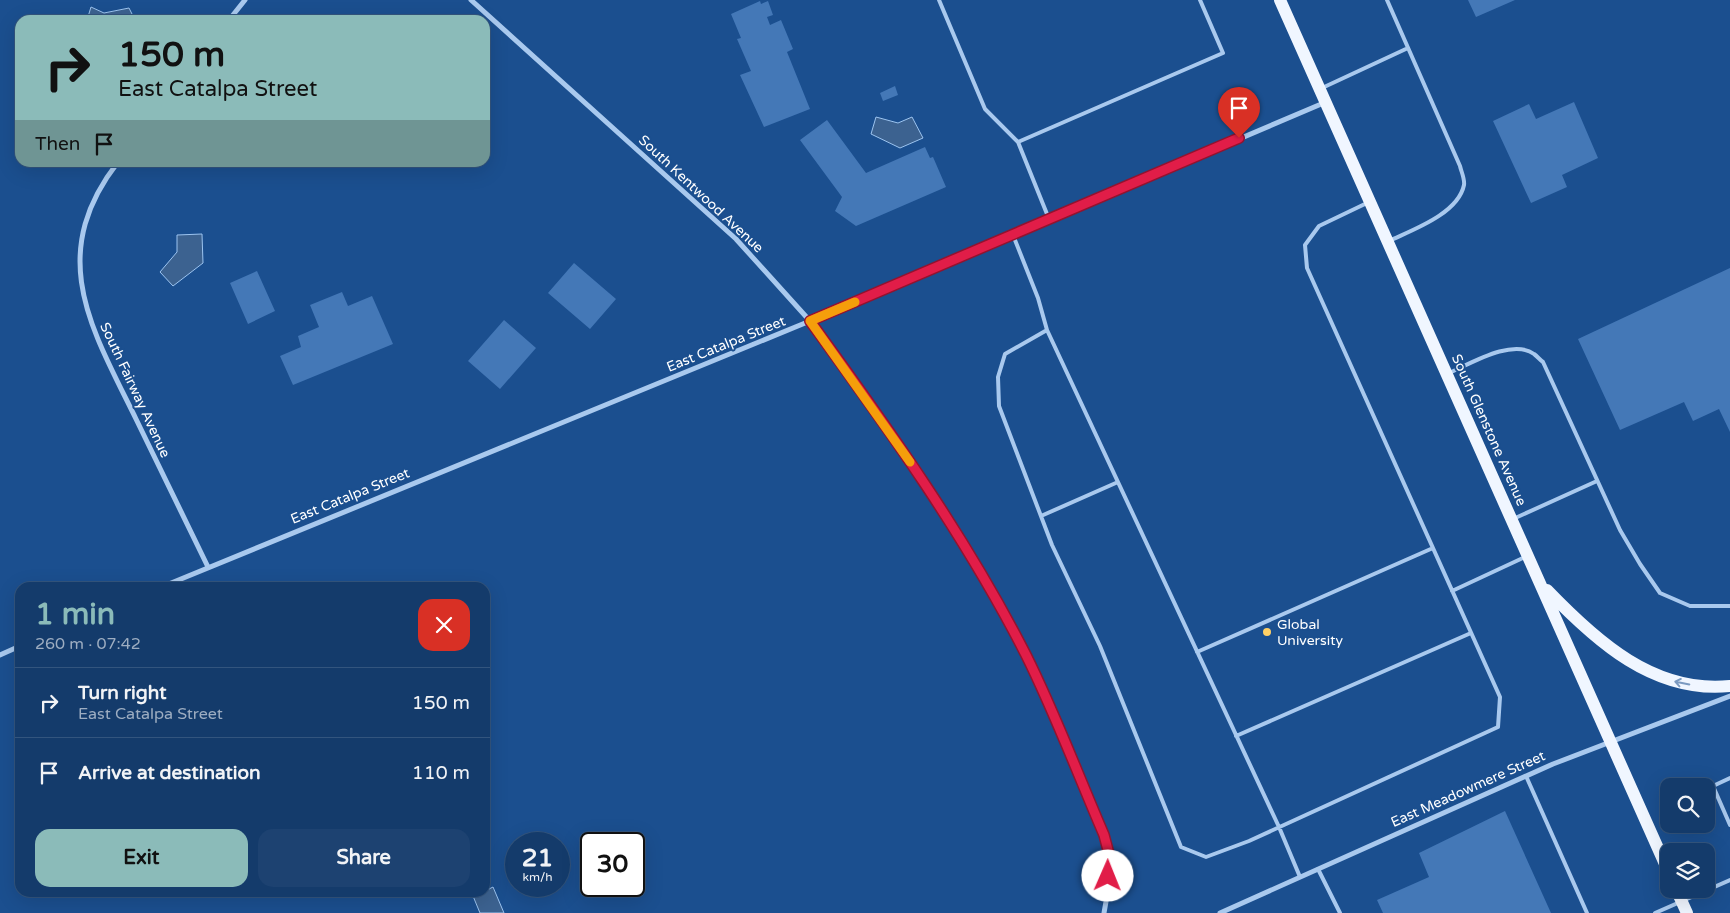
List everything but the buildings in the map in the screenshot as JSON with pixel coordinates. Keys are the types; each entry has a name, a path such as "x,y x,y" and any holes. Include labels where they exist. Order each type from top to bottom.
{"main road":[{"name":"South Glenstone Avenue","path":"1280,0 1660,853"},
{"path":"1541,583 1568,612 1607,646 1645,671 1668,680 1695,685 1730,686"}],"street":[{"path":"233,15 245,0"},
{"name":"South Kentwood Avenue","path":"471,0 488,15"},
{"name":"South Kentwood Avenue","path":"490,17 736,239 810,321 900,447 948,520 1026,655 1104,835 1109,854 1107,896 1104,913"},
{"name":"East Catalpa Street","path":"173,582 810,321 1326,102"},
{"name":"South Fairway Avenue","path":"114,167 96,193 88,210 83,230 80,271 83,292 95,335 208,567"},
{"path":"0,654 15,648"},
{"name":"East Meadowmere Street","path":"1220,913 1526,776 1610,741 1730,696"}],"lane":[{"path":"939,0 985,109 1018,142 1049,219"},
{"path":"1018,142 1223,53 1200,0"},
{"path":"1387,0 1460,166 1464,184 1457,200 1440,216 1388,242"},
{"path":"1320,89 1408,48"},
{"path":"1047,330 1005,354 998,378 1000,406 1052,545 1100,646 1182,847 1206,857 1279,828 1498,727 1500,697 1306,268 1305,245 1319,226 1370,202"},
{"path":"1014,235 1038,298 1047,330 1279,828 1300,877"},
{"path":"1447,374 1500,351 1516,349 1533,353 1543,362 1625,538 1660,593 1690,606 1730,606"},
{"path":"1512,520 1597,481"},
{"path":"1042,516 1118,482"},
{"path":"1197,652 1433,548"},
{"path":"1452,591 1528,556"},
{"path":"1236,736 1471,634"},
{"path":"1526,776 1587,913"},
{"path":"1730,778 1712,786 1730,825"},
{"path":"1318,869 1340,913"},
{"path":"1655,913 1684,907 1730,880"}],"water":[{"path":"91,7 104,13 129,8 132,15 89,15"},
{"path":"876,117 898,123 912,117 923,138 900,148 871,134"},
{"path":"202,234 203,263 173,286 160,272 177,252 177,235"},
{"path":"493,887 504,913 480,913 473,897 490,897 490,888"}],"slow traffic":[{"path":"855,302 810,321 910,462"}],"place":[{"name":"Global University","path":"1267,632"}],"route":[{"path":"1108,876 1109,854 1104,835 1026,655 948,520 861,391 810,321 1239,138"}]}
